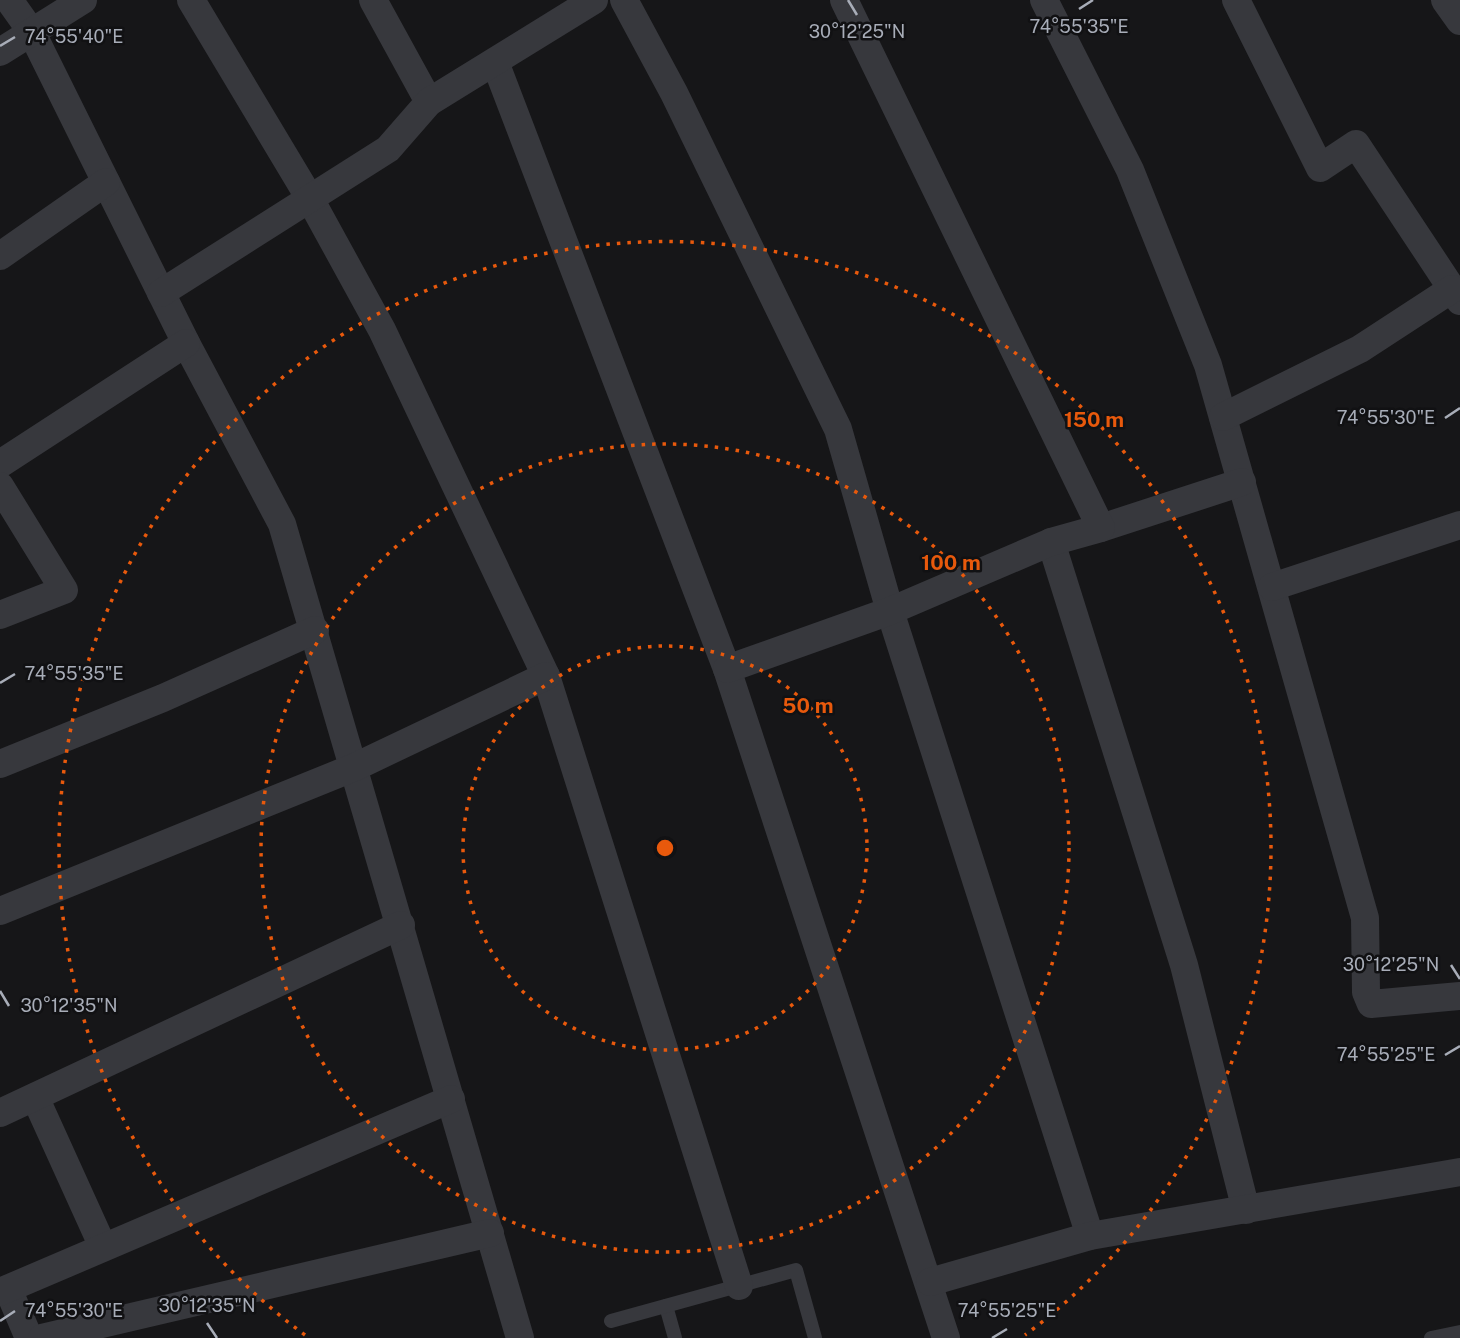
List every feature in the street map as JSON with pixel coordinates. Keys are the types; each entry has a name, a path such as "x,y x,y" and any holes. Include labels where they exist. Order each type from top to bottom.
{"street":[{"path":"9,0 31,31 186,343 282,524 315,629 520,1338"},
{"path":"0,52 83,0"},
{"path":"191,0 309,197 382,330 546,677 740,1286"},
{"path":"373,0 429,102"},
{"path":"161,293 388,149 429,102 594,0"},
{"path":"624,0 674,93 838,429 890,611 1090,1236"},
{"path":"844,0 1101,528"},
{"path":"1044,0 1130,170 1208,365 1365,918 1366,992 1371,1004 1460,996"},
{"path":"1223,417 1360,348 1456,295 1356,144 1320,169 1236,0"},
{"path":"1445,0 1460,21"},
{"path":"495,62 727,669 930,1282 946,1338"},
{"path":"0,256 106,182"},
{"path":"0,464 186,343"},
{"path":"727,669 890,611 1051,542 1242,482"},
{"path":"0,486 64,590 0,615"},
{"path":"1272,587 1460,525"},
{"path":"1051,542 1184,965 1245,1210"},
{"path":"0,764 163,698 315,629"},
{"path":"0,911 355,767 546,677"},
{"path":"0,1113 401,925"},
{"path":"35,1097 103,1247"},
{"path":"29,1338 4,1291 451,1099"},
{"path":"930,1282 1090,1236 1460,1172"},
{"path":"42,1338 490,1233"}],"lane":[{"path":"611,1321 796,1270 815,1338"},
{"path":"666,1306 675,1338"},
{"path":"1431,1338 1460,1332"}]}
